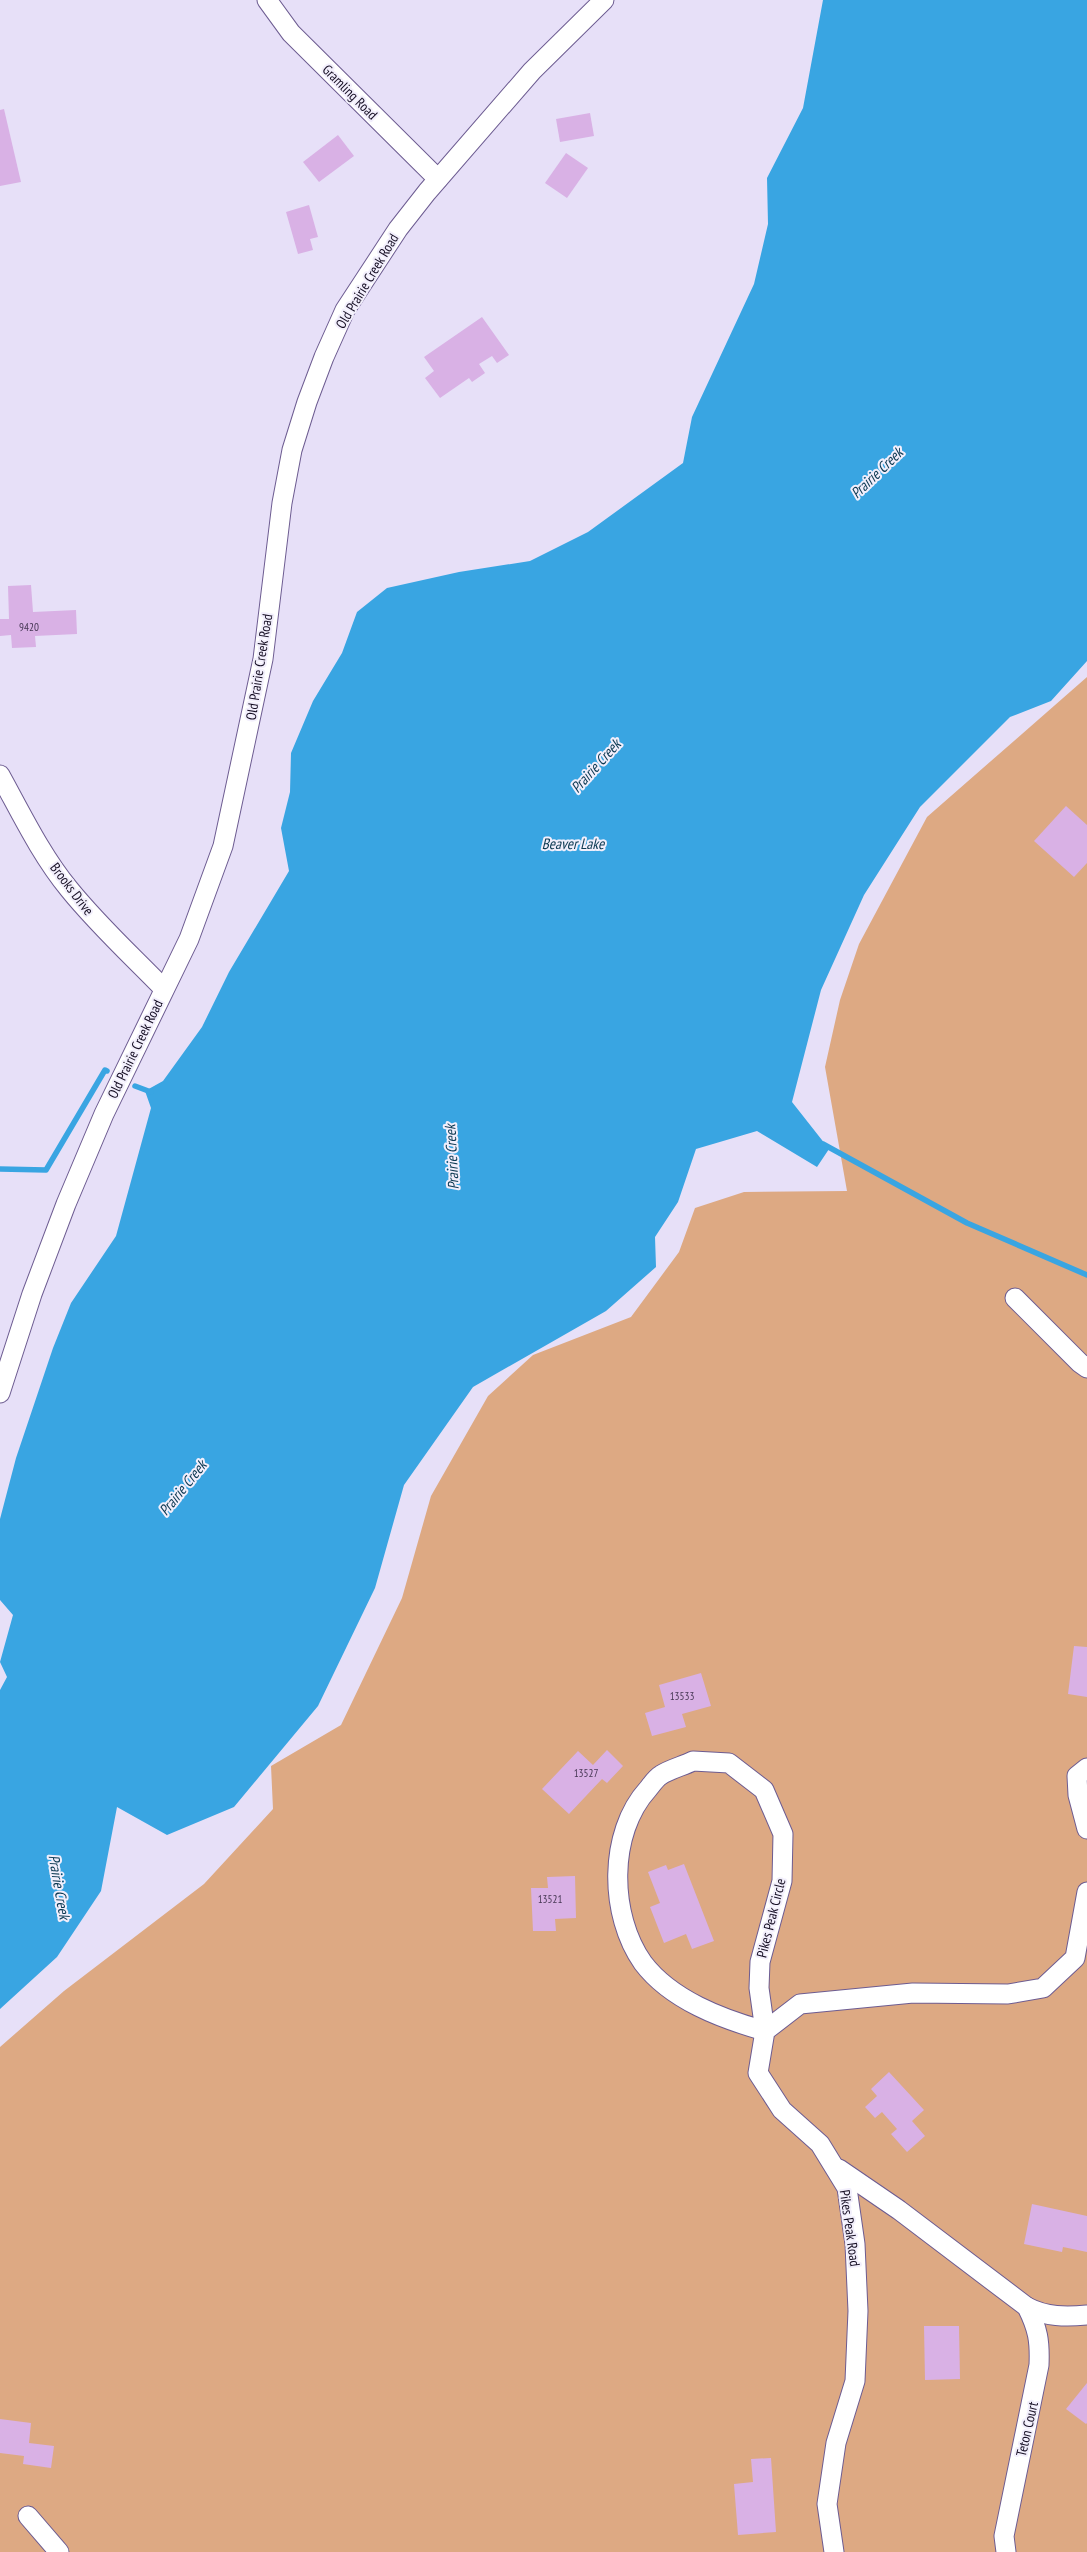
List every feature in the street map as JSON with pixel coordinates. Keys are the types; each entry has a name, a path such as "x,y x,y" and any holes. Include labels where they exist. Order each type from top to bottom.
{"street":[{"name":"Gramling Road","path":"267,0 291,33 438,179"},
{"name":"Old Prairie Creek Road","path":"0,1393 32,1294 66,1204 104,1114 189,939 223,846 263,659 282,503 292,450 306,402 345,310 398,229 438,179 532,71 604,0"},
{"name":"Brooks Drive","path":"0,774 33,833 68,888 100,925 164,988"},
{"path":"1015,1298 1087,1368"},
{"name":"Pikes Peak Circle","path":"693,1761 729,1764 764,1790 783,1834 782,1881 760,1962 759,1988 765,2031 722,2017 671,1990 643,1963 624,1924 617,1882 621,1840 636,1802 661,1775 693,1761"},
{"path":"1087,1768 1077,1776 1078,1795 1087,1829"},
{"path":"765,2031 800,2004 913,1993 1008,1994 1043,1988 1075,1958 1087,1892"},
{"name":"Pikes Peak Road","path":"765,2031 758,2073 782,2110 820,2144 834,2165 847,2188 855,2244 858,2311 855,2380 836,2443 827,2504 834,2552"},
{"path":"834,2165 899,2210 1027,2306 1039,2313 1069,2317 1087,2315"},
{"name":"Teton Court","path":"1006,2552 1004,2536 1039,2365 1040,2340 1027,2306"},
{"path":"28,2516 59,2552"}],"shaded area":[{"path":"1087,677 1087,2552 0,2552 0,2047 64,1991 204,1884 273,1809 271,1766 341,1725 402,1598 431,1496 488,1396 533,1355 631,1317 679,1252 695,1208 744,1192 847,1191 825,1067 840,1000 859,944 927,817"}],"water":[{"name":"Beaver Lake","path":"823,0 1087,0 1087,661 1051,701 1010,717 920,807 864,895 821,990 792,1102 829,1149 817,1167 757,1131 696,1149 678,1202 655,1237 656,1267 606,1311 473,1387 404,1485 375,1588 318,1706 234,1807 167,1835 117,1807 101,1891 57,1957 0,2009 0,1690 7,1677 0,1662 13,1615 0,1600 0,1519 16,1458 53,1348 71,1303 116,1236 151,1108 145,1091 163,1081 202,1027 229,972 289,871 281,828 290,792 291,753 313,701 342,653 357,612 387,588 459,572 530,561 588,532 683,463 692,417 754,284 768,224 767,178 803,108"}],"building":[{"path":"4,109 21,182 0,186 0,110"},
{"path":"590,113 594,136 560,142 556,119"},
{"path":"338,135 354,156 319,182 303,162"},
{"path":"566,153 588,168 567,198 545,183"},
{"path":"309,205 318,237 310,239 313,250 298,254 286,212"},
{"path":"482,317 509,355 497,363 492,356 479,364 485,373 472,382 469,378 440,398 425,378 434,371 424,357"},
{"path":"31,585 33,612 76,610 77,634 35,636 36,647 12,648 11,635 0,636 0,619 9,619 8,586"},
{"path":"1066,806 1087,825 1087,863 1074,877 1034,841"},
{"path":"1074,1646 1087,1647 1087,1697 1068,1694"},
{"path":"701,1673 711,1706 682,1714 686,1727 652,1736 645,1713 665,1707 659,1685"},
{"path":"607,1750 623,1766 607,1783 602,1779 569,1814 542,1789 578,1751 593,1765"},
{"path":"684,1864 714,1941 692,1949 686,1934 664,1943 650,1907 660,1903 648,1872 666,1865 668,1870"},
{"path":"575,1876 576,1918 555,1919 556,1931 533,1931 531,1888 548,1888 547,1877"},
{"path":"889,2072 924,2110 912,2121 925,2136 907,2152 891,2134 897,2129 882,2112 875,2118 865,2107 877,2096 871,2089"},
{"path":"1032,2204 1087,2216 1087,2252 1063,2247 1062,2252 1024,2244"},
{"path":"924,2326 959,2326 960,2379 925,2380"},
{"path":"1087,2383 1087,2423 1086,2424 1066,2409"},
{"path":"0,2419 31,2423 29,2443 54,2446 51,2468 23,2464 24,2456 0,2453"},
{"path":"771,2458 776,2532 738,2535 734,2484 753,2482 751,2459"}],"waterway":[{"path":"0,1169 46,1170 105,1070 107,1071"},
{"path":"135,1086 151,1092"},
{"path":"823,1144 967,1223 1087,1275"}],"water label":[{"name":"Prairie Creek","path":"877,473"},
{"name":"Prairie Creek","path":"596,766"},
{"name":"Prairie Creek","path":"452,1157"},
{"name":"Prairie Creek","path":"183,1488"},
{"name":"Prairie Creek","path":"59,1887"}]}
